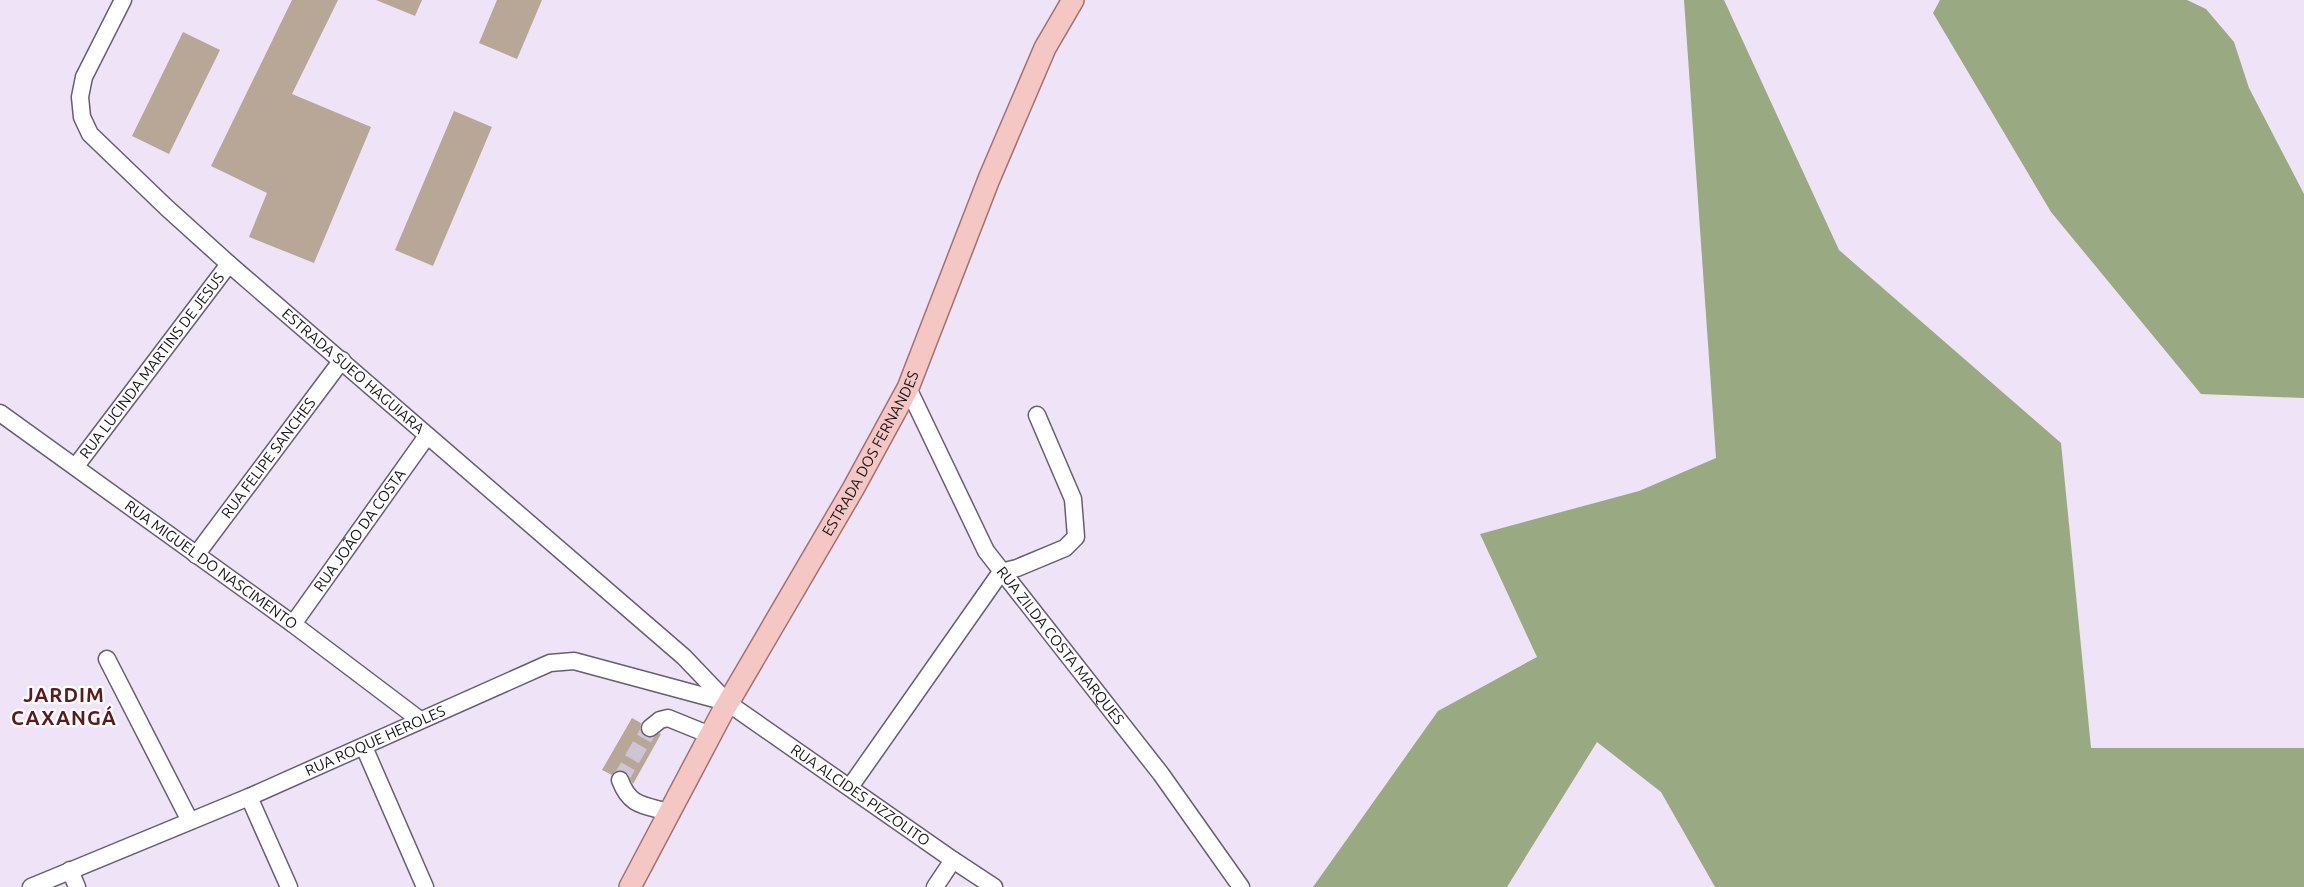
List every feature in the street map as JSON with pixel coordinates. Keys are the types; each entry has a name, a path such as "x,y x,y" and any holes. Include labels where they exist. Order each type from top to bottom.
{"main road":[{"name":"ESTRADA DOS FERNANDES","path":"630,887 710,735 908,388 989,179 1038,64 1073,0"}],"street":[{"name":"ESTRADA SUEO HAGUIARA","path":"123,0 84,77 80,96 82,117 90,134 160,202 229,264 684,657 728,703"},
{"name":"RUA LUCINDA MARTINS DE JESUS","path":"76,466 229,264"},
{"name":"RUA FELIPE SANCHES","path":"196,555 342,360"},
{"name":"RUA ZILDA COSTA MARQUES","path":"908,388 986,551 1162,774 1240,887"},
{"name":"RUA MIGUEL DO NASCIMENTO","path":"0,413 293,624 420,720"},
{"path":"850,787 1001,572 1017,568 1064,548 1076,536 1073,499 1037,415"},
{"name":"RUA JOÃO DA COSTA","path":"293,624 426,436"},
{"path":"107,659 190,821"},
{"name":"RUA ROQUE HEROLES","path":"31,887 364,747 420,720 550,663 560,661 589,664 728,703"},
{"name":"RUA ALCIDES PIZZOLITO","path":"728,703 952,860 994,887"},
{"path":"650,728 660,720 668,718 710,735"},
{"path":"364,747 425,887"},
{"path":"620,780 633,802 669,812"},
{"path":"249,796 289,887"},
{"path":"935,887 952,860"},
{"path":"70,870 77,887"}],"green space":[{"path":"1684,0 1724,0 1839,250 2061,443 2091,748 2304,748 2304,887 1715,887 1661,792 1597,742 1507,887 1313,887 1438,711 1537,657 1480,534 1639,491 1716,458"},
{"path":"1940,0 2187,0 2206,9 2234,42 2249,88 2304,194 2304,398 2201,394 2051,212 1933,13"}],"building":[{"path":"292,0 338,0 292,94 371,127 314,263 249,237 267,193 211,166"},
{"path":"376,0 422,0 415,16"},
{"path":"497,0 542,0 517,59 479,43"},
{"path":"183,32 220,50 169,154 132,136"},
{"path":"454,111 492,127 433,266 395,250"},
{"path":"632,718 641,723 640,730 646,737 652,738 659,733 661,734 633,784 625,772 616,771 612,775 602,770"}],"tunnel":[{"path":"620,780 650,728"}],"district":[{"name":"JARDIM CAXANGÁ","path":"64,706"}]}
